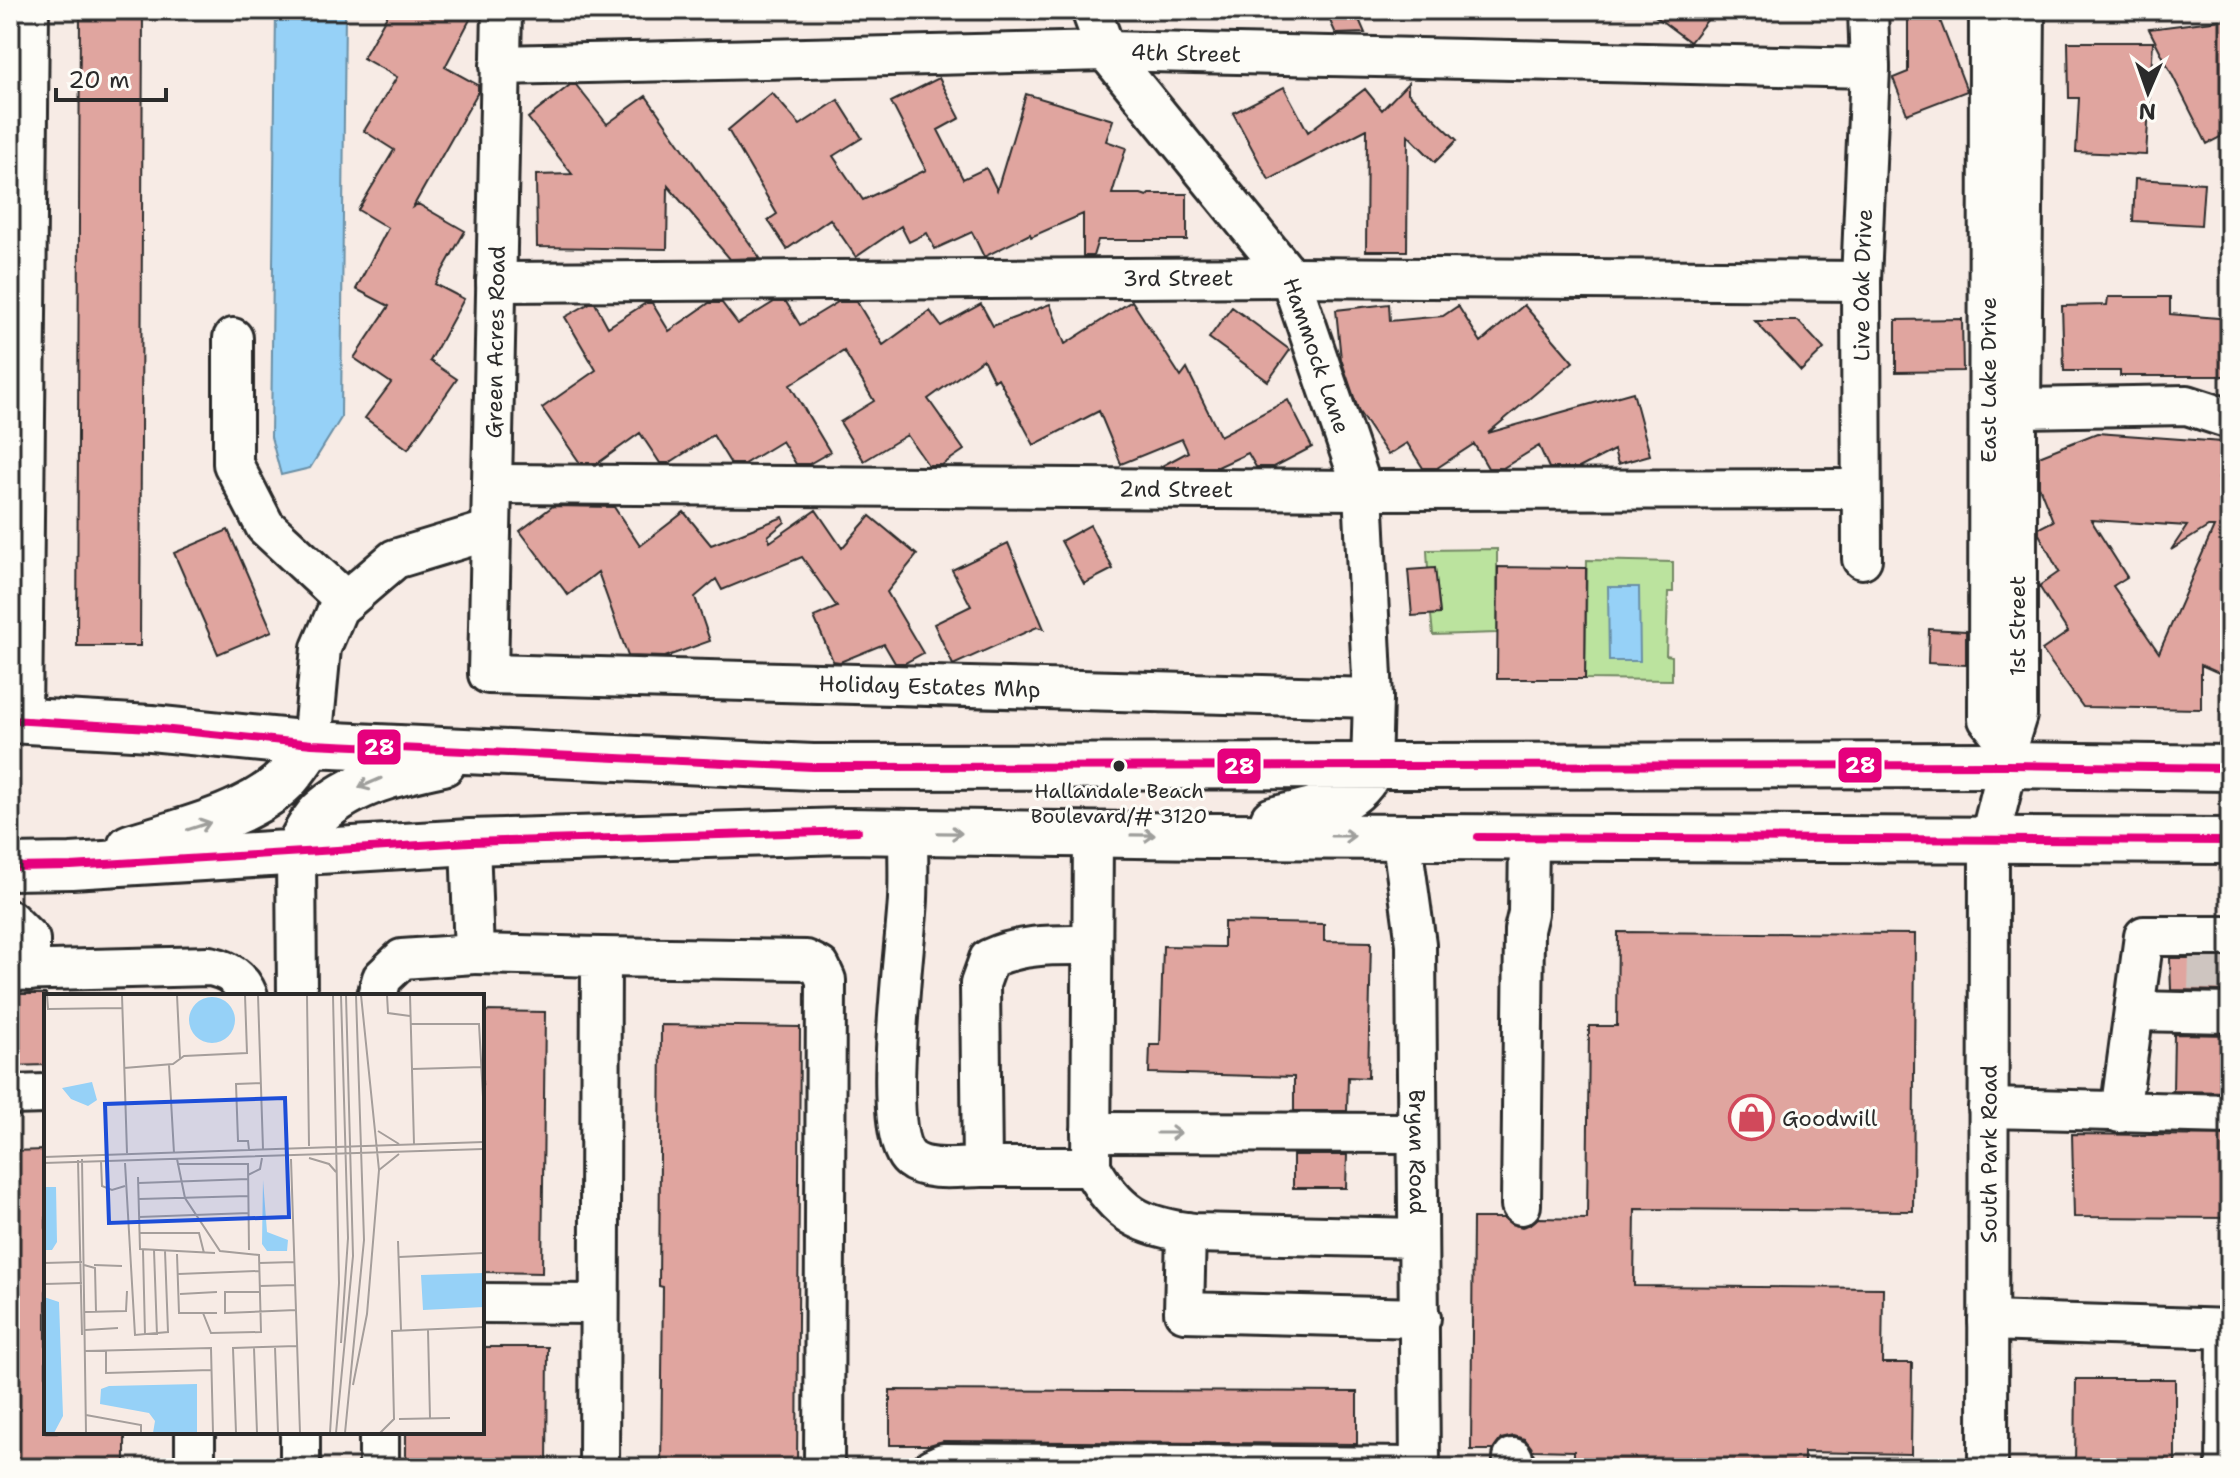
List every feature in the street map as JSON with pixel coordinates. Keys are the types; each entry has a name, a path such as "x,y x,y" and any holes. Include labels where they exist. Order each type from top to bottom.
{"main road":[{"path":"16,720 137,727 312,744 813,767 1371,767 2008,754 2230,768"},
{"path":"71,866 220,819 285,780 312,744"},
{"path":"296,851 319,814 357,789 393,774 500,751"},
{"path":"1209,836 1334,804 1366,781 1371,767"},
{"path":"10,867 470,842 828,831 2230,841"}],"street":[{"path":"16,720 19,275 29,10"},
{"name":"Green Acres Road","path":"488,674 502,10"},
{"name":"Hammock Lane","path":"1091,10 1106,51 1290,277 1363,490 1373,698 1371,767"},
{"name":"Live Oak Drive","path":"1862,559 1861,281 1870,68 1868,10"},
{"name":"East Lake Drive","path":"1989,10 1988,719 2008,754"},
{"name":"1st Street","path":"1989,841 2017,715 2017,423 2021,408 2025,10"},
{"name":"4th Street","path":"500,65 1106,51 1870,68"},
{"name":"3rd Street","path":"496,282 1290,277 1861,281"},
{"path":"233,338 233,464 265,526 346,601"},
{"path":"2021,408 2187,405 2230,419"},
{"name":"2nd Street","path":"492,484 1363,490 1860,489"},
{"path":"312,744 321,648 338,608 395,559 491,530"},
{"name":"Holiday Estates Mhp","path":"488,674 1373,698"},
{"path":"908,832 908,899 896,1096 901,1146 911,1159 926,1166 982,1167 1091,1150 1416,1133"},
{"path":"1093,834 1091,1150 1105,1192 1123,1211 1164,1229 1418,1238"},
{"name":"Bryan Road","path":"1401,835 1416,944 1420,1468"},
{"path":"1521,1205 1524,930 1528,913 1529,837"},
{"name":"South Park Road","path":"1988,1468 1989,841"},
{"path":"470,842 474,954"},
{"path":"296,851 297,994"},
{"path":"10,920 30,940 20,971 210,966 226,969 240,980 247,994"},
{"path":"2120,1113 2144,936 2215,974"},
{"path":"982,1167 980,984 989,959 1007,950 1029,945 1092,945"},
{"path":"378,994 382,978 402,959 474,954 806,960 820,967 826,980 824,1468"},
{"path":"599,1468 601,957"},
{"path":"2134,1011 2215,974"},
{"path":"10,1095 44,1094"},
{"path":"1988,1108 2230,1114"},
{"path":"1186,1232 1184,1312 1421,1318"},
{"path":"484,1303 599,1304"},
{"path":"1988,1321 2229,1329 2226,1468"},
{"path":"195,1434 195,1468"},
{"path":"300,1434 300,1468"},
{"path":"379,1434 379,1468"},
{"path":"932,1468 943,1463 1420,1468"}],"green space":[{"path":"1497,549 1497,633 1433,635 1431,615 1440,613 1435,568 1428,569 1427,550"},
{"path":"1587,560 1673,562 1673,592 1668,592 1666,655 1672,656 1672,680 1585,679"}],"water":[{"path":"276,10 345,10 341,418 310,468 281,475 271,437"},
{"path":"1608,587 1639,587 1640,661 1609,661"}],"building":[{"path":"80,10 143,10 140,646 77,646"},
{"path":"390,10 475,10 445,67 478,85 478,92 413,207 418,204 465,231 435,284 464,299 430,361 457,379 408,449 365,418 391,383 354,358 389,306 356,289 388,228 358,210 394,150 364,131 397,77 363,58"},
{"path":"1325,10 1355,10 1365,33 1336,34"},
{"path":"1647,10 1715,10 1690,42"},
{"path":"1908,10 1936,10 1967,91 1907,114 1893,78 1908,72"},
{"path":"2228,19 2230,132 2207,144 2149,29"},
{"path":"2068,42 2153,42 2146,155 2076,152 2079,98 2069,98"},
{"path":"939,78 960,118 938,130 963,179 986,168 997,190 1026,94 1113,120 1106,141 1126,148 1112,194 1187,194 1187,240 1098,240 1093,256 1083,256 1083,214 1031,237 1030,234 984,257 972,232 935,249 927,233 909,242 901,226 856,257 830,219 787,249 768,220 777,214 728,130 772,93 800,125 838,100 862,138 833,156 863,200 926,170 891,102"},
{"path":"1408,83 1408,93 1457,140 1435,162 1408,135 1407,251 1366,251 1367,129 1269,180 1233,113 1284,87 1308,132 1365,89 1382,110"},
{"path":"570,85 576,85 607,124 646,96 760,258 730,259 668,186 667,249 537,247 536,175 572,174 528,118"},
{"path":"2135,179 2204,183 2201,225 2133,221"},
{"path":"2108,297 2170,297 2170,314 2230,319 2228,376 2120,376 2120,371 2064,371 2062,306 2107,305"},
{"path":"1132,301 1181,377 1187,369 1220,436 1288,400 1312,447 1274,467 1256,467 1248,453 1218,467 1160,467 1188,452 1182,439 1121,464 1099,411 1034,445 998,378 994,381 983,359 928,399 964,450 942,465 928,465 907,435 864,461 840,422 874,401 844,351 790,385 830,452 809,464 796,464 782,441 744,464 731,464 713,435 669,463 660,463 640,433 598,463 580,463 542,408 596,370 565,317 590,303 595,303 608,327 646,303 652,303 669,331 709,303 722,303 738,324 774,302 786,302 800,325 838,302 857,302 883,345 930,311 941,326 981,304 993,326 1050,304 1065,344"},
{"path":"1389,304 1390,321 1443,316 1458,306 1481,342 1524,305 1573,362 1488,433 1633,392 1650,455 1618,464 1614,450 1579,468 1549,468 1539,446 1503,468 1488,468 1474,444 1437,468 1423,468 1407,443 1388,455 1359,412 1341,359 1336,310"},
{"path":"1232,307 1290,350 1268,381 1209,338"},
{"path":"1962,319 1963,371 1896,372 1896,320"},
{"path":"1755,321 1798,321 1824,349 1801,371"},
{"path":"2097,433 2222,442 2219,476 2230,460 2230,678 2201,665 2201,709 2083,707 2042,650 2068,632 2039,586 2059,572 2039,534 2039,528 2053,521 2039,486 2039,456","holes":["2091,520 2187,526 2171,550 2208,527 2214,527 2159,653 2113,586 2127,577"]},
{"path":"553,506 614,507 640,546 684,512 711,545 783,517 785,522 768,536 770,542 816,510 842,548 870,516 917,555 887,592 923,653 905,663 895,663 884,644 840,662 833,661 814,617 837,607 802,557 722,590 716,579 695,597 710,641 665,657 628,656 598,572 568,595 520,531"},
{"path":"1090,525 1113,569 1084,584 1061,541"},
{"path":"228,530 272,631 218,654 174,553"},
{"path":"1008,543 1044,629 1037,627 953,665 934,624 971,606 952,570"},
{"path":"1498,567 1586,568 1585,679 1497,679"},
{"path":"1435,568 1440,614 1412,616 1408,570"},
{"path":"1929,629 1966,631 1966,665 1928,663"},
{"path":"1224,922 1324,924 1324,941 1371,942 1368,1078 1348,1077 1347,1111 1294,1111 1294,1077 1149,1073 1150,1045 1160,1045 1163,946 1224,947"},
{"path":"1618,932 1915,934 1913,1211 1635,1209 1634,1286 1883,1288 1882,1363 1912,1363 1911,1454 1804,1452 1804,1468 1574,1468 1574,1451 1533,1450 1525,1439 1514,1436 1501,1439 1493,1450 1471,1450 1473,1218 1504,1218 1522,1227 1538,1218 1587,1219 1589,1026 1617,1026"},
{"path":"2170,958 2230,958 2230,991 2171,990"},
{"path":"10,994 44,994 44,1065 10,1066"},
{"path":"484,1011 545,1012 542,1273 484,1272"},
{"path":"661,1025 800,1027 797,1468 661,1468"},
{"path":"2174,1034 2230,1035 2230,1092 2173,1091"},
{"path":"2072,1134 2230,1136 2230,1218 2074,1217"},
{"path":"44,1150 44,1434 125,1434 125,1468 10,1468 10,1151"},
{"path":"1293,1155 1347,1155 1346,1188 1293,1188"},
{"path":"484,1347 548,1347 547,1468 406,1468 406,1434 484,1434"},
{"path":"2076,1379 2175,1379 2175,1468 2075,1468"},
{"path":"890,1390 1357,1392 1357,1444 943,1441 929,1445 890,1445"}],"tunnel":[{"path":"2207,989 2208,954"}],"transit line":[{"name":"28","path":"10,720 151,728 312,744 813,767 2008,765 2230,768"},
{"name":"28","path":"10,867 470,842 858,831"},
{"name":"28","path":"1478,837 2230,841"}],"place":[{"name":"Hallandale Beach Boulevard/# 3120","path":"1119,766"},
{"name":"Goodwill","path":"1751,1118"}]}
